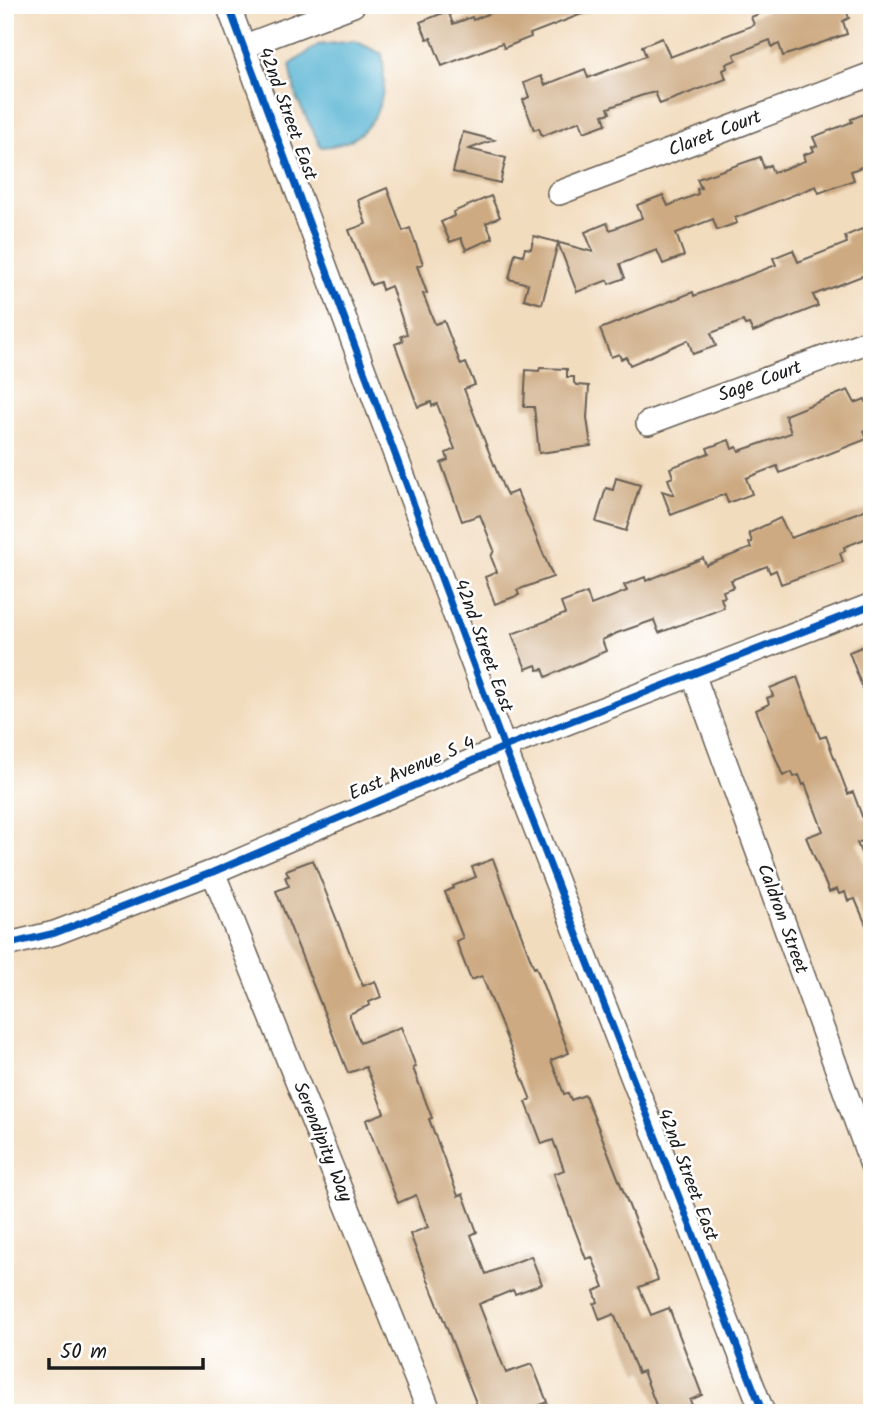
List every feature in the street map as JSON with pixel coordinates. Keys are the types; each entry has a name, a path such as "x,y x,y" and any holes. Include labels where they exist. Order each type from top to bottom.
{"street":[{"name":"42nd Street East","path":"228,5 503,747 763,1413"},
{"path":"245,46 353,5"},
{"name":"Claret Court","path":"559,193 872,74"},
{"name":"Sage Court","path":"648,423 872,340"},
{"name":"East Avenue S 4","path":"5,946 55,933 213,872 503,747 872,606"},
{"name":"Caldron Street","path":"693,674 872,1165"},
{"name":"Serendipity Way","path":"213,872 430,1413"}],"water":[{"path":"355,41 382,54 384,71 380,103 374,117 354,138 321,147 296,97 290,65 318,45"}],"building":[{"path":"510,5 600,7 530,34 531,37 504,48 502,43 442,66 431,38 427,39 420,22 448,11 453,24 472,17 473,20"},
{"path":"781,5 844,5 849,18 843,21 847,34 783,56 779,44 772,47 770,40 734,54 736,60 726,64 727,68 723,70 726,79 660,104 655,92 640,96 608,108 610,113 603,115 606,124 584,132 580,121 542,136 539,128 534,130 523,100 529,97 524,83 541,76 545,85 585,69 588,78 646,56 642,46 662,38 670,57 754,25 751,17"},
{"path":"872,111 872,163 851,171 854,180 819,193 816,186 735,218 737,223 717,230 713,219 676,233 684,256 663,264 657,250 620,264 625,278 609,284 608,280 577,292 558,243 542,304 524,299 528,284 509,279 515,253 523,255 525,248 531,249 534,236 593,252 585,232 607,223 610,230 642,218 637,205 663,195 668,206 698,194 697,189 701,188 697,179 760,157 764,168 770,165 773,173 805,161 803,155 814,151 812,147 817,146 813,137"},
{"path":"463,132 494,140 469,149 506,158 500,183 453,172"},
{"path":"387,188 403,231 410,228 423,264 417,266 427,293 423,294 435,324 444,321 461,365 466,363 475,385 464,389 503,487 507,495 517,491 553,577 517,590 519,595 495,604 485,577 497,572 491,557 494,550 480,515 462,521 441,463 448,460 446,453 455,449 437,404 432,406 431,402 418,407 395,344 403,341 401,336 407,334 391,286 382,290 380,282 371,285 349,230 366,224 358,200"},
{"path":"491,196 500,217 486,223 493,238 466,250 461,238 450,242 441,222 454,216 453,212"},
{"path":"862,229 865,236 872,234 872,272 813,295 818,306 753,332 749,324 745,325 743,321 711,333 716,346 693,354 688,340 630,365 626,357 621,359 619,354 611,357 600,329 693,292 694,296 776,265 773,258 793,250 798,262 847,243 845,236"},
{"path":"540,368 567,369 567,377 574,377 574,383 589,386 587,418 591,446 539,453 534,407 524,407 526,370 539,371"},
{"path":"848,390 855,403 865,399 872,415 872,428 864,431 867,439 780,473 777,466 746,478 752,494 728,503 725,494 671,515 662,491 674,495 668,479 673,477 670,468 709,453 707,448 729,440 732,449 737,447 739,451 791,433 785,415"},
{"path":"616,478 640,485 626,531 596,522 606,488 613,490"},
{"path":"872,507 872,536 844,547 845,551 840,553 843,562 781,584 776,570 770,573 767,566 731,580 734,587 723,591 725,597 721,598 724,608 659,633 654,620 617,633 602,640 606,651 546,677 543,669 538,670 536,665 526,669 512,634 565,614 561,603 587,593 591,605 627,591 624,585 645,577 646,581 703,558 706,565 751,548 749,533 780,518 791,538"},
{"path":"872,643 872,708 870,708 849,652"},
{"path":"797,677 820,738 826,736 848,794 853,792 863,819 867,818 872,831 872,837 857,843 872,880 872,939 855,899 848,901 845,892 839,894 837,889 829,892 806,837 823,831 805,784 803,785 799,775 794,777 792,772 783,776 756,710 769,704 767,698 773,696 770,688"},
{"path":"493,859 569,1053 551,1060 564,1094 568,1093 571,1100 585,1095 658,1280 639,1287 651,1315 669,1308 702,1395 690,1400 695,1413 659,1413 643,1371 638,1373 614,1314 600,1320 594,1304 598,1302 594,1291 604,1287 592,1257 586,1259 554,1174 564,1170 553,1140 542,1144 526,1102 531,1100 482,976 471,980 456,941 463,938 445,892 476,877 472,867"},
{"path":"313,860 363,986 375,981 381,997 349,1014 360,1043 401,1027 432,1118 429,1119 458,1196 463,1194 477,1232 471,1235 486,1274 531,1256 542,1284 515,1294 513,1290 479,1304 506,1373 532,1364 547,1402 519,1413 480,1413 410,1234 428,1227 416,1195 398,1203 366,1120 384,1113 373,1084 366,1067 348,1073 276,891 289,886 285,877 289,876 286,870"}],"cycle path":[{"path":"228,5 504,747 763,1413"},
{"path":"5,945 55,933 213,872 504,747 872,605"}]}
